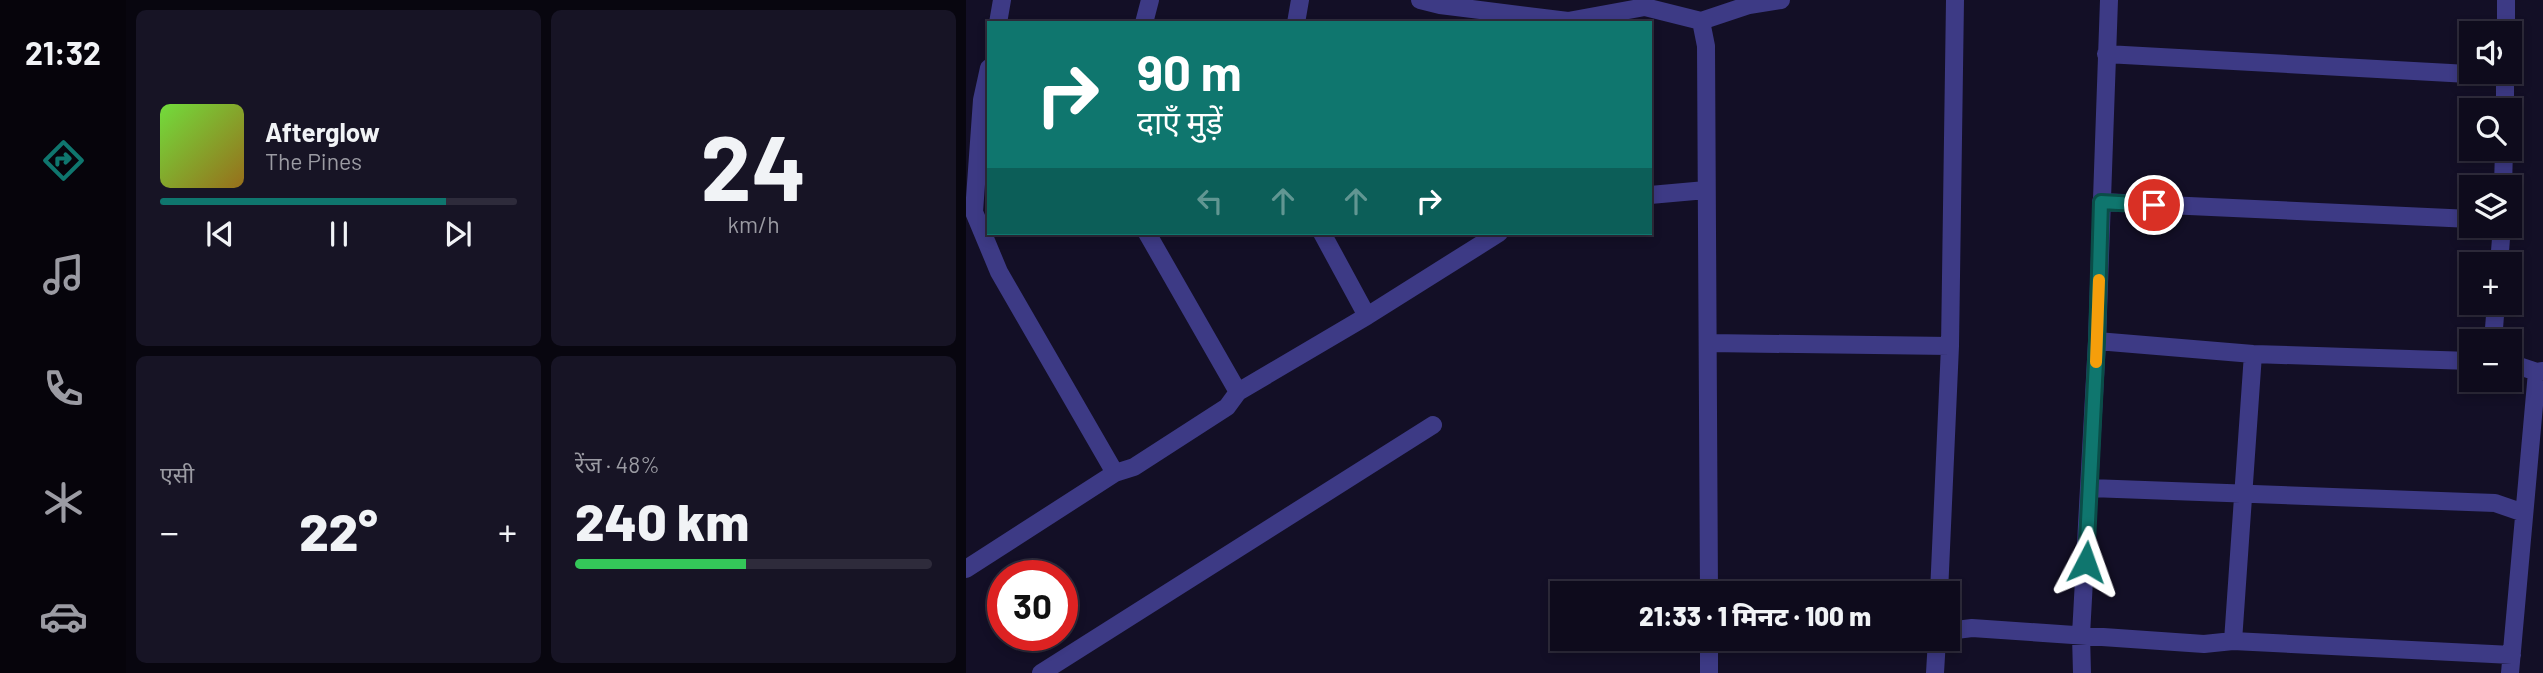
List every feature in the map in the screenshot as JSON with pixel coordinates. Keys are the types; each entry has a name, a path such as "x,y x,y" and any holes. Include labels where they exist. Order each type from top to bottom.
{"street":[{"path":"998,21 1002,0"},
{"path":"1145,21 1150,0"},
{"path":"1296,21 1300,0"},
{"path":"1420,0 1439,9 1568,21 1645,7 1701,21 1749,5 1781,0"},
{"path":"1940,581 1950,346 1955,0"},
{"path":"2082,673 2081,635 2097,341 2109,0"},
{"path":"2506,0 2506,21"},
{"path":"1701,21 1706,46 1709,581"},
{"path":"2106,54 2459,72"},
{"path":"987,74 979,99 974,212 999,272 1115,473"},
{"path":"1652,195 1706,190"},
{"path":"2101,202 2459,218"},
{"path":"1148,235 1238,392"},
{"path":"1323,235 1367,316"},
{"path":"966,569 1115,473 1134,467 1227,407 1238,392 1367,316 1491,235"},
{"path":"2097,341 2253,354 2459,361"},
{"path":"1708,343 1950,346"},
{"path":"2233,641 2253,354"},
{"path":"1960,630 1972,628 2204,644 2233,641 2511,664 2540,372 2522,367"},
{"path":"1041,673 1433,425"},
{"path":"2090,488 2495,503 2524,513"},
{"path":"1709,651 1709,673"},
{"path":"1935,673 1936,651"}],"slow traffic":[{"path":"2096,362 2099,280"}],"route":[{"path":"2086,562 2101,202 2154,205"}]}
